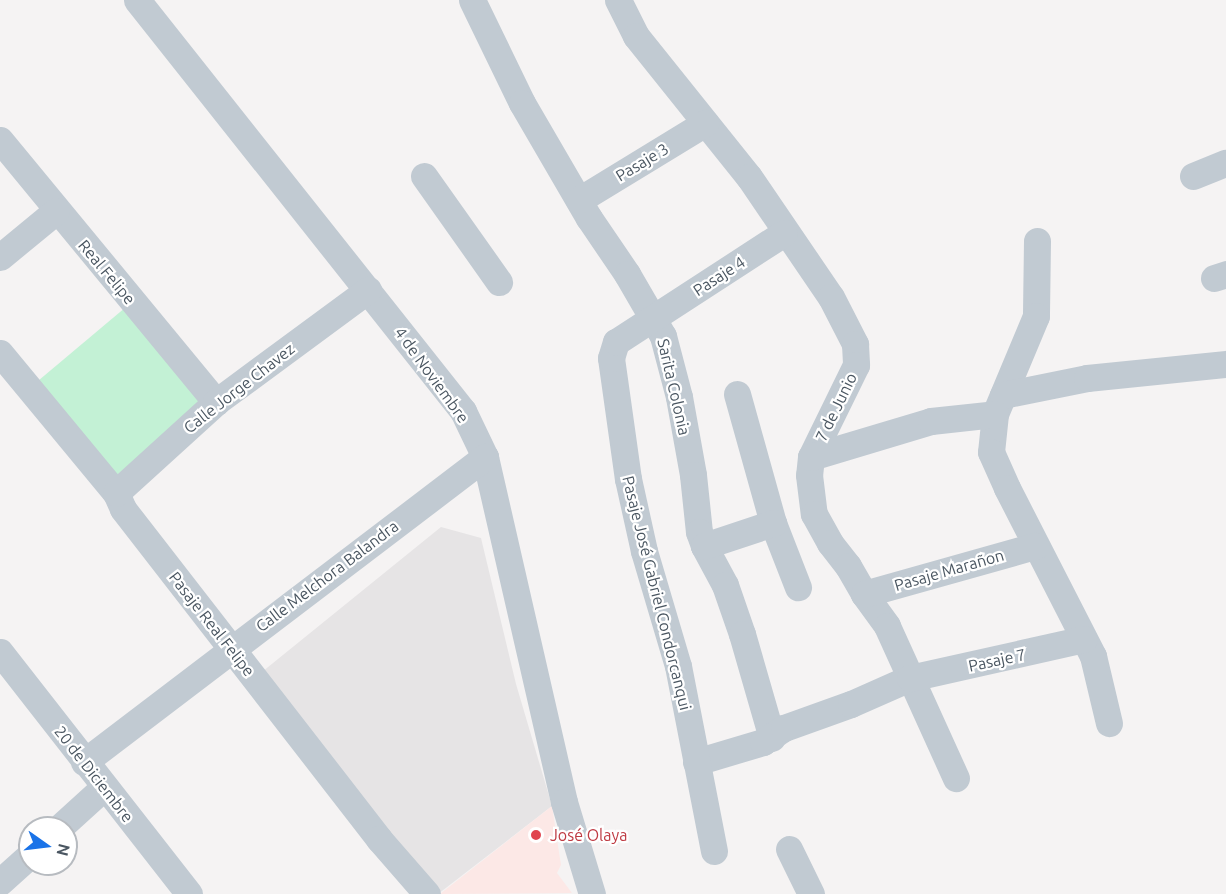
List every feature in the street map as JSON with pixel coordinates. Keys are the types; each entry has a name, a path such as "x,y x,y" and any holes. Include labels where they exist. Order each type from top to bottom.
{"street":[{"name":"4 de Noviembre","path":"137,0 462,411 485,458 564,802 592,894"},
{"name":"Sarita Colonia","path":"472,0 522,103 663,336 679,397 693,475 699,532 725,585 739,624 772,738"},
{"name":"7 de Junio","path":"618,0 636,36 749,177 784,232 831,297 855,344 856,365 811,457 809,475 814,514 887,626 956,778"},
{"name":"Pasaje 3","path":"579,200 705,123"},
{"name":"Real Felipe","path":"0,140 56,211 216,402"},
{"path":"1193,176 1226,163"},
{"path":"424,176 499,282"},
{"path":"0,257 56,211"},
{"name":"Pasaje 4","path":"654,319 784,232"},
{"path":"1037,241 1036,316 999,404 991,452 1035,546 1093,656 1110,723"},
{"name":"Calle Jorge Chavez","path":"116,493 216,402 368,290"},
{"name":"Pasaje José Gabriel Condorcanqui","path":"654,319 616,342 611,358 628,479 644,551 678,666 714,851"},
{"name":"Pasaje Real Felipe","path":"0,353 116,493 123,509 379,839 428,894"},
{"path":"811,457 1087,378 1226,364"},
{"path":"737,394 773,523 798,587"},
{"name":"Calle Melchora Balandra","path":"84,762 231,648 485,458"},
{"path":"704,546 773,523"},
{"name":"Pasaje Marañon","path":"864,594 1035,546"},
{"name":"Pasaje 7","path":"696,762 772,738 784,728 851,704 909,678 1084,639"},
{"name":"20 de Diciembre","path":"0,652 189,894"},
{"path":"72,816 104,787"},
{"path":"789,849 811,894"},
{"path":"0,882 18,866"}],"shaded area":[{"path":"441,527 481,538 516,684 552,806 438,894 257,676"},
{"name":"José Olaya","path":"552,806 561,865 557,873 572,893 440,894"}],"green space":[{"path":"126,307 205,401 113,478 34,384"}],"place":[{"name":"José Olaya","path":"536,835"}]}
